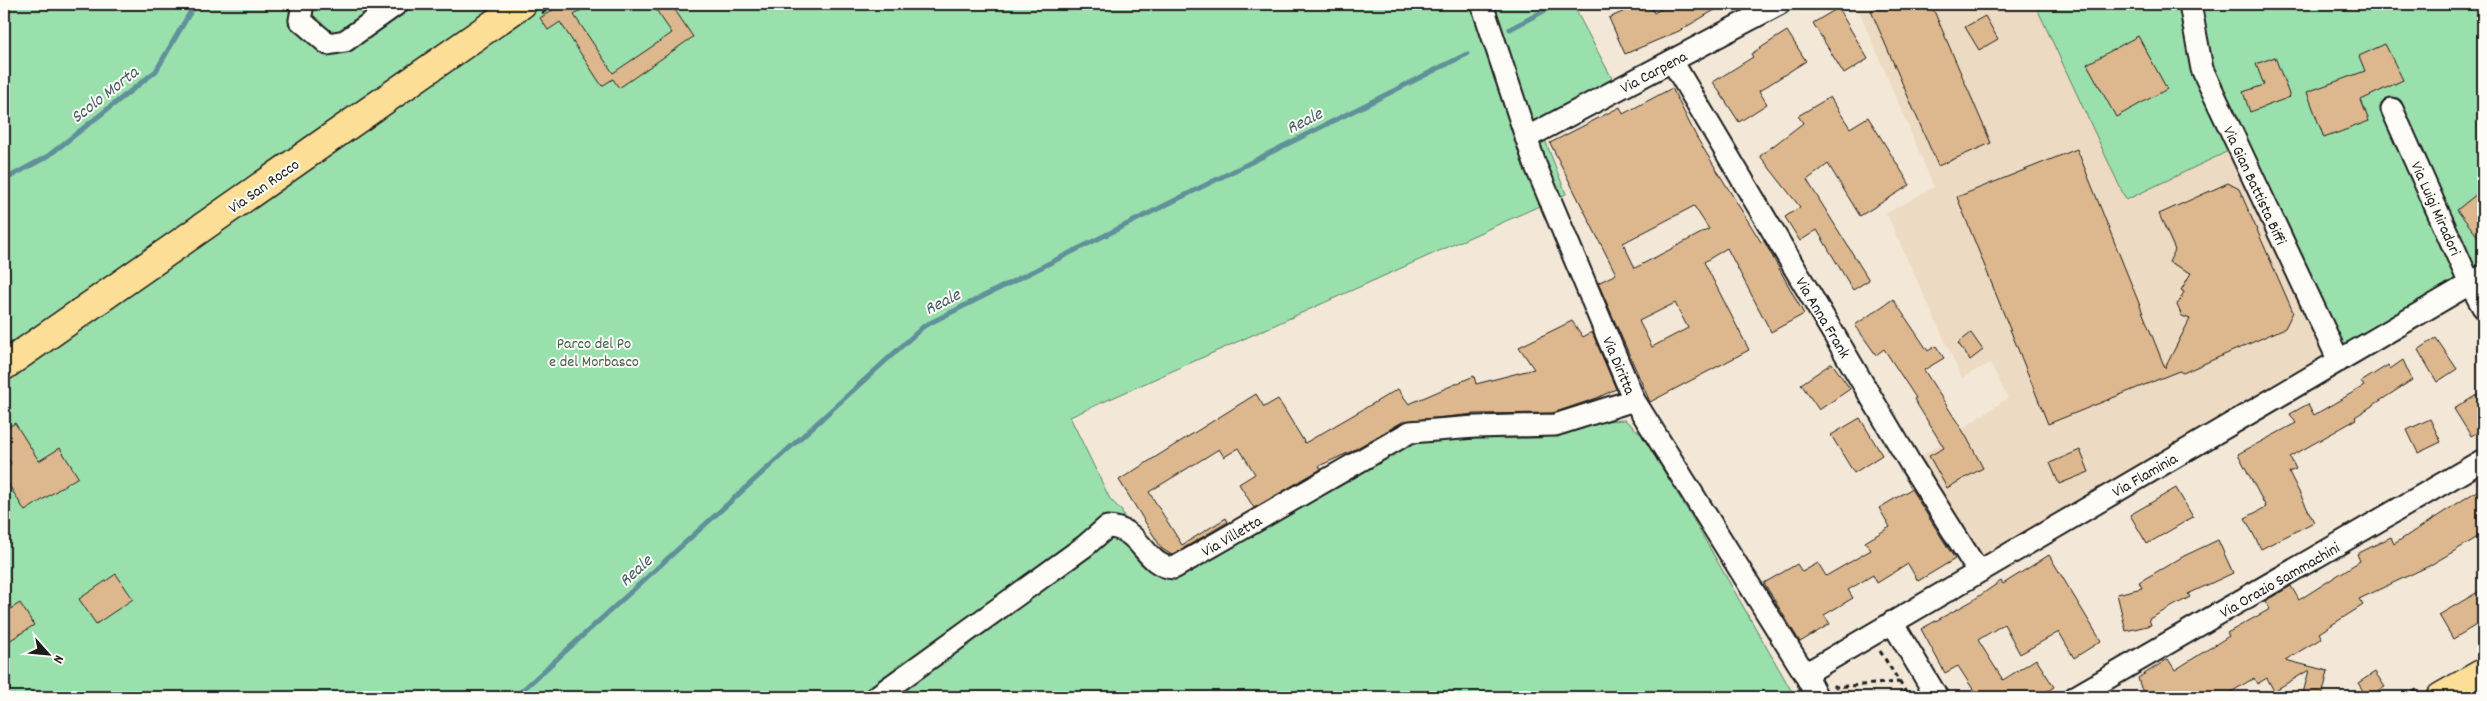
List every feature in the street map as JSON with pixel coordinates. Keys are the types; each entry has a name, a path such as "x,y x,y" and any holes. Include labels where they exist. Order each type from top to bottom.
{"main road":[{"name":"Via San Rocco","path":"4,366 522,4"},
{"path":"2444,697 2483,672"}],"street":[{"path":"303,4 300,20 328,44 345,41 398,4"},
{"name":"Via Diritta","path":"1482,4 1535,164 1634,400 1814,669 1817,697"},
{"name":"Via Carpena","path":"1526,138 1779,4"},
{"name":"Via Gian Battista Biffi","path":"2190,4 2202,69 2339,361"},
{"name":"Via Anna Frank","path":"1672,61 1910,463 1978,571"},
{"name":"Via Luigi Miradori","path":"2392,109 2477,280 2483,307"},
{"name":"Via Flaminia","path":"1814,669 1978,571 2477,280"},
{"name":"Via Villetta","path":"876,697 1085,546 1107,527 1118,527 1130,532 1160,564 1174,568 1410,432 1475,427 1555,425 1634,400"},
{"name":"Via Orazio Sammachini","path":"2075,697 2483,460"},
{"path":"1892,622 1937,697"}],"path":[{"path":"1871,635 1909,697"},
{"path":"1814,669 1836,687 1899,682"}],"shaded area":[{"path":"1856,4 2035,4 2126,199 2241,145 2330,360 1968,564 1916,460 2008,398 1990,363 1962,378 1886,213 1934,187"}],"green space":[{"name":"Parco del Po e del Morbasco","path":"4,4 1579,4 1574,7 1616,86 1540,127 1566,194 1070,417 1110,499 1121,510 1148,567 1171,574 1339,487 1417,440 1541,438 1607,421 1625,420 1641,434 1693,519 1795,697 4,697"},
{"path":"2035,4 2483,4 2483,277 2330,360 2241,145 2126,200"}],"building":[{"path":"562,4 590,4 574,15 613,73 672,33 652,4 671,4 693,37 619,88 613,79 602,86 560,22 548,30 540,18"},
{"path":"1640,4 1650,4 1654,13 1670,4 1725,4 1679,31 1625,54 1609,18"},
{"path":"1887,4 1931,4 1991,143 1938,166 1871,11"},
{"path":"1838,8 1868,59 1844,74 1813,23"},
{"path":"1985,16 1998,39 1979,50 1965,27"},
{"path":"1787,31 1806,61 1759,91 1767,104 1739,122 1713,82 1753,57 1751,54"},
{"path":"2138,36 2167,89 2116,117 2087,64"},
{"path":"2385,44 2403,80 2361,100 2369,121 2324,138 2307,92 2365,71 2359,56"},
{"path":"2275,57 2290,97 2250,112 2243,92 2264,85 2256,64"},
{"path":"1672,88 1697,138 1761,242 1764,241 1804,314 1771,332 1727,248 1704,262 1749,350 1650,402 1598,283 1616,274 1550,143 1620,107 1623,114","holes":["1694,206 1709,229 1635,268 1623,243","1675,303 1688,328 1652,347 1639,321"]},
{"path":"1830,97 1850,128 1868,117 1910,185 1860,216 1828,164 1807,180 1869,280 1853,290 1817,230 1800,241 1785,217 1800,207 1760,156 1803,123 1798,116"},
{"path":"2077,149 2165,368 2190,319 2182,316 2177,305 2184,292 2181,290 2191,273 2169,262 2175,250 2159,214 2228,183 2239,189 2293,312 2285,328 2183,373 2179,371 2048,424 1957,197"},
{"path":"2483,189 2483,243 2457,210"},
{"path":"1893,299 1928,351 1936,346 1944,358 1924,370 1966,436 1983,468 1947,488 1929,456 1944,448 1914,399 1916,398 1884,349 1876,355 1855,325"},
{"path":"1572,321 1583,337 1592,332 1616,389 1597,398 1553,413 1475,414 1404,421 1350,452 1319,466 1321,469 1254,508 1239,484 1255,474 1239,448 1224,457 1219,449 1149,492 1182,545 1226,518 1228,522 1172,555 1162,549 1119,480 1256,394 1264,407 1278,399 1305,443 1398,389 1409,404 1474,376 1476,384 1534,369 1519,347"},
{"path":"1971,333 1983,350 1970,360 1958,343"},
{"path":"2436,338 2457,369 2437,382 2418,350"},
{"path":"2403,360 2412,380 2355,417 2357,419 2290,457 2296,469 2289,472 2314,522 2261,549 2245,518 2266,507 2238,454 2296,423 2290,414 2308,404 2314,415 2364,386 2361,382 2388,365 2390,369"},
{"path":"1832,363 1850,389 1819,410 1801,384"},
{"path":"2483,391 2483,429 2471,436 2454,409"},
{"path":"1860,418 1882,455 1854,473 1831,435"},
{"path":"2430,419 2441,442 2418,453 2407,430"},
{"path":"15,423 39,461 60,448 78,477 25,511 4,477 4,468 11,463 4,451 4,430"},
{"path":"2080,450 2089,472 2059,484 2050,463"},
{"path":"2483,487 2483,534 2429,566 2359,599 2363,605 2319,633 2322,638 2285,660 2328,671 2322,697 2302,697 2309,670 2274,691 2267,678 2257,684 2254,678 2223,697 2147,697 2141,688 2138,678 2168,659 2175,670 2229,636 2227,633 2270,609 2265,601 2291,586 2299,600 2360,561 2357,554 2391,537 2394,544"},
{"path":"2176,488 2193,517 2147,544 2130,515"},
{"path":"1911,489 1955,559 1918,581 1908,564 1877,583 1873,575 1848,590 1853,598 1824,615 1830,624 1800,642 1764,583 1797,564 1802,572 1818,563 1826,576 1871,550 1865,542 1890,527 1879,508"},
{"path":"2218,540 2233,573 2188,594 2190,597 2149,619 2151,625 2126,631 2117,594 2142,588 2139,582 2184,556"},
{"path":"2049,555 2101,641 2074,658 2059,632 2020,654 2004,624 1978,640 2003,680 2036,659 2054,687 2038,697 1978,697 1958,666 1945,673 1921,629 1972,601 2001,581 2003,584"},
{"path":"116,574 133,599 96,624 79,599"},
{"path":"2483,589 2483,621 2453,639 2439,615"},
{"path":"20,603 34,625 9,641 4,634 4,613"},
{"path":"2375,672 2385,687 2367,697 2358,683"}],"waterway":[{"name":"Scolo Morta","path":"4,180 48,156 156,71 195,4"},
{"name":"Reale","path":"1510,29 1557,4"},
{"name":"Reale","path":"515,697 924,326 1467,54"}]}
